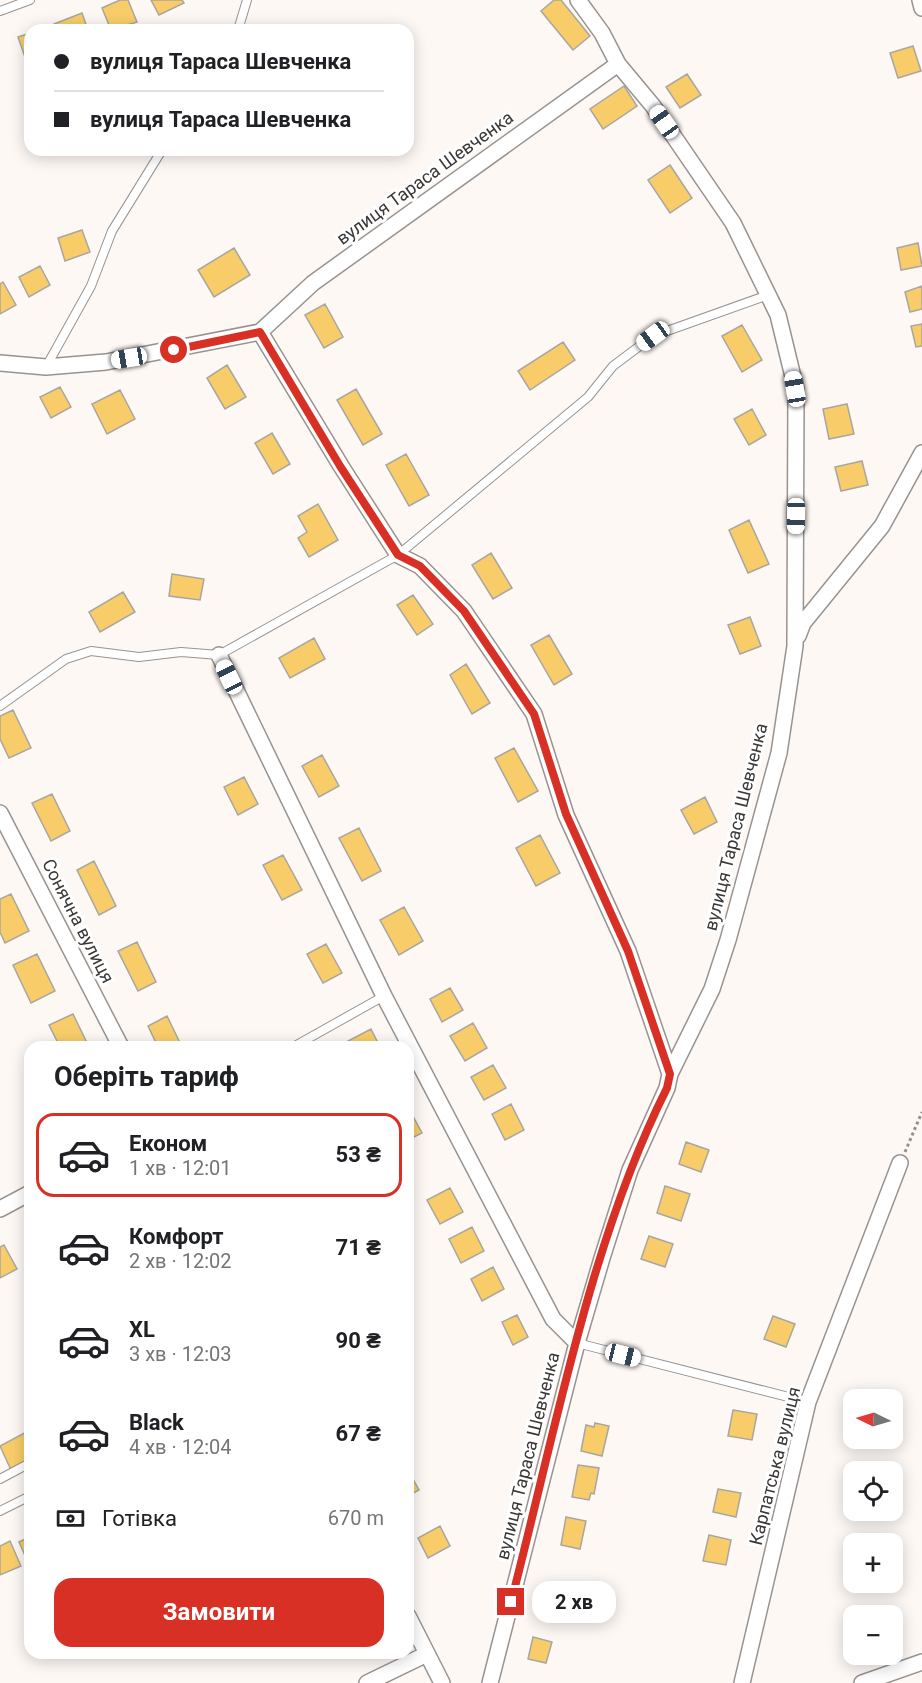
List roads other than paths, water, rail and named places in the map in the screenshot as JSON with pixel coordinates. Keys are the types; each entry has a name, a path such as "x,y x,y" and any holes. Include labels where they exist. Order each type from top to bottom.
{"street":[{"name":"вулиця Тараса Шевченка","path":"490,1683 577,1343 630,1170 667,1088 670,1074 712,988 728,940 779,753 795,646 795,389 778,315 733,223 653,106 618,64 602,33 579,0"},
{"path":"920,0 922,8"},
{"name":"вулиця Тараса Шевченка","path":"260,332 313,283 618,64"},
{"path":"0,363 46,366 106,362 260,332 340,466 398,555 420,566 464,611 534,714 566,814 628,951 670,1074"},
{"path":"795,646 803,623 882,526 922,453"},
{"name":"вулиця Тараса Шевченка","path":"219,656 408,1041"},
{"name":"Сонячна вулиця","path":"0,813 118,1041"},
{"name":"вулиця Тараса Шевченка","path":"414,1053 553,1319 577,1343"},
{"name":"Карпатська вулиця","path":"742,1683 808,1402 900,1163"},
{"path":"0,1209 24,1196"},
{"path":"414,1628 442,1683"},
{"path":"367,1683 427,1654"},
{"path":"862,1683 922,1662"}],"lane":[{"path":"0,11 30,0"},
{"path":"240,24 248,0"},
{"path":"46,366 91,286 112,231 158,156"},
{"path":"0,706 66,659 91,651 139,657 181,652 219,656 398,555 588,397 613,366 653,336 768,295"},
{"path":"304,1041 384,996"},
{"path":"577,1343 808,1402"},
{"path":"0,1479 24,1466"},
{"path":"0,1511 24,1499"}]}
